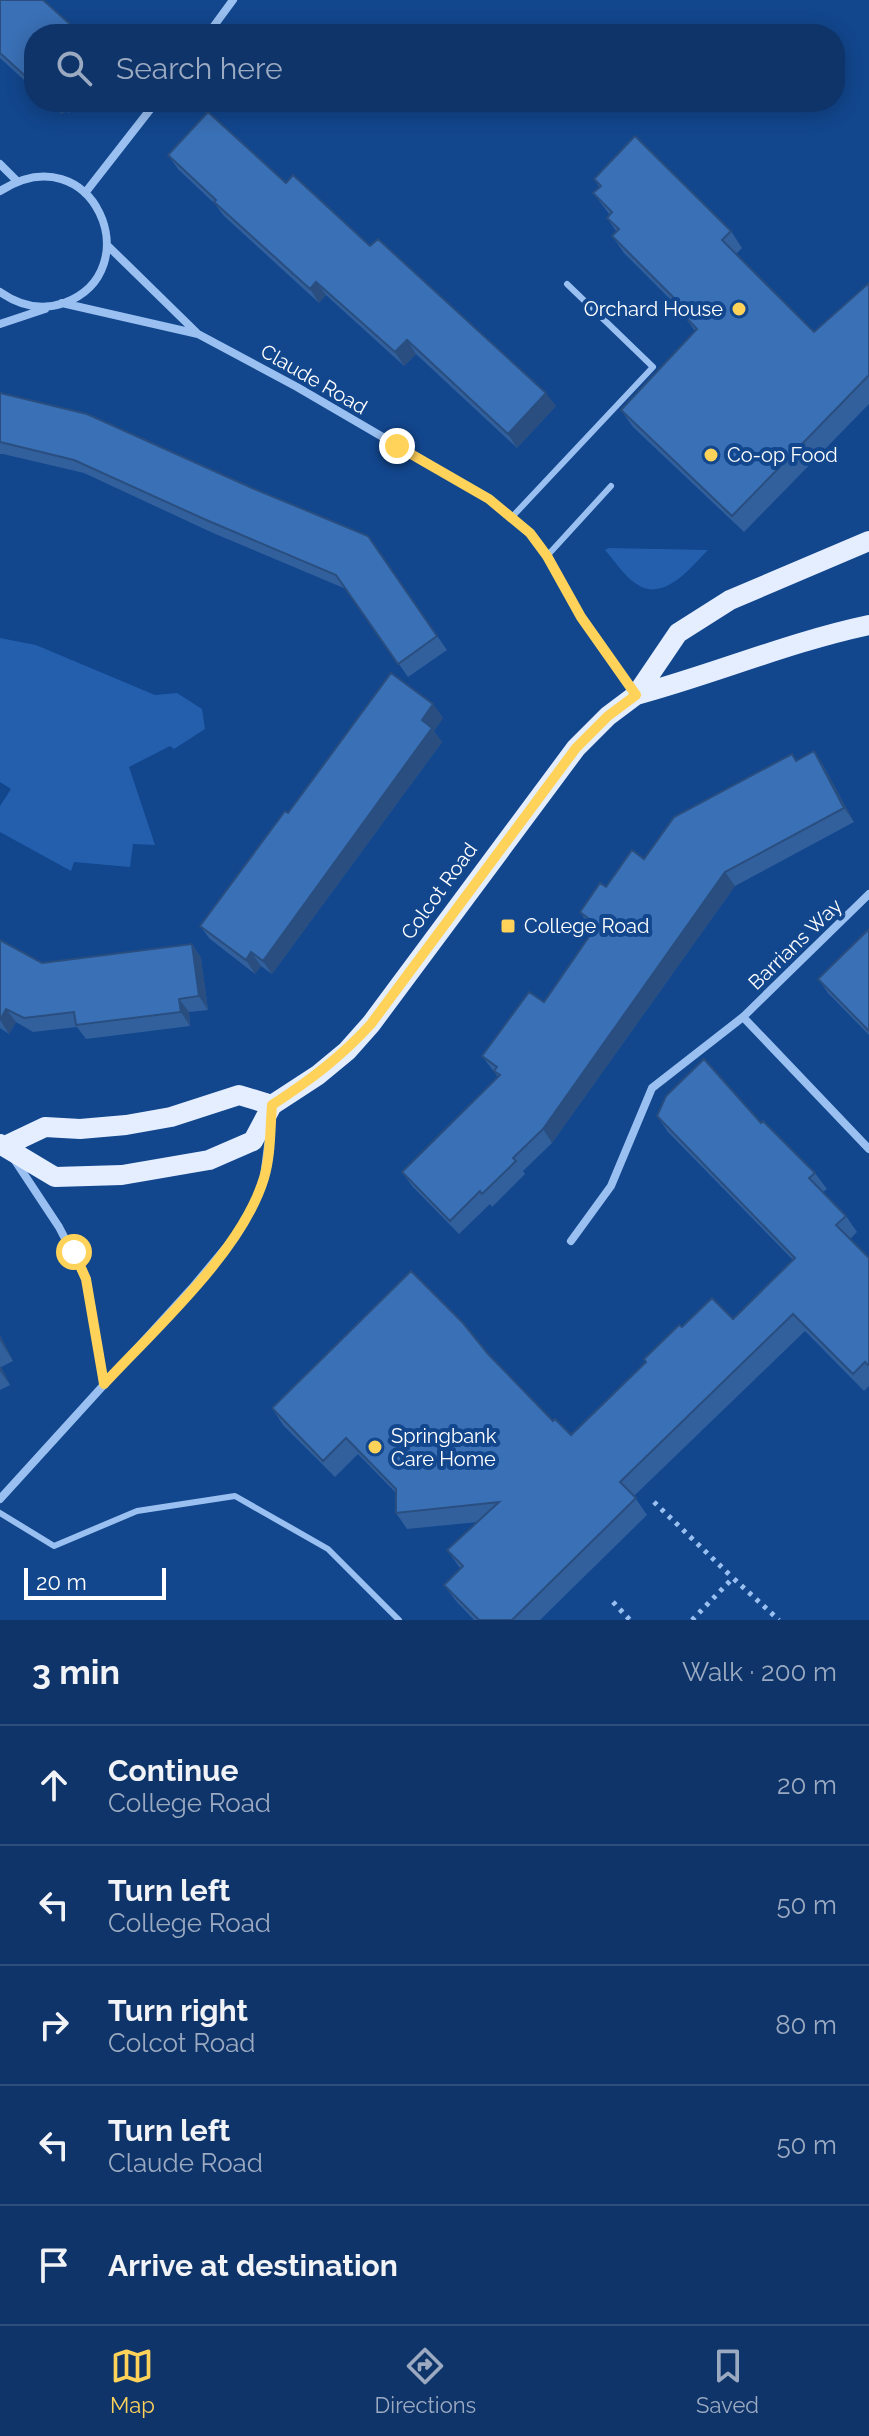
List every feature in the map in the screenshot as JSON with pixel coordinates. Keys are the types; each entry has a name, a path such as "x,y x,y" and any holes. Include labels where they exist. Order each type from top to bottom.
{"main road":[{"name":"Colcot Road","path":"272,1105 318,1075 347,1051 371,1024 576,748 608,716 636,695 678,633 730,600 869,541"},
{"name":"Colcot Road","path":"636,695 694,679 784,647 869,625"},
{"path":"239,1095 272,1105 253,1141 209,1160 166,1169 122,1175 55,1177 3,1145 45,1127 80,1129 126,1125 171,1117 239,1095"}],"street":[{"path":"215,24 233,0"},
{"path":"85,193 148,112"},
{"path":"0,164 16,180"},
{"path":"0,191 16,180 38,175 59,178 80,187 95,203 105,223 107,245 103,267 91,286 74,299 0,324"},
{"name":"Claude Road","path":"107,245 198,334 310,394 489,499 512,517 530,533 547,556 581,617 636,695"},
{"name":"Claude Road","path":"0,292 12,301 33,307 58,305 198,334"},
{"name":"Barrians Way","path":"571,1241 611,1186 652,1088 743,1017 869,894"},
{"name":"Barrians Way","path":"743,1017 869,1149"},
{"path":"0,1499 238,1233 252,1209 264,1177 272,1105"},
{"path":"3,1145 59,1227 86,1279 104,1384"}],"lane":[{"path":"512,517 653,367 567,284"},
{"path":"547,556 611,486"},
{"path":"0,1513 54,1546 137,1511 235,1496 328,1549 399,1620"}],"path":[{"path":"654,1502 779,1620"},
{"path":"692,1620 733,1578"},
{"path":"613,1602 630,1620"}],"shaded area":[{"path":"605,550 708,550 675,581 656,589 645,588 631,580"},
{"path":"0,638 36,645 155,695 177,693 202,709 205,729 174,749 170,746 129,767 155,845 133,844 130,867 74,862 71,871 0,832 0,806 11,789 0,782"}],"building":[{"path":"0,0 43,0 70,24 24,24 24,75 0,53"},
{"path":"208,112 286,183 293,175 370,246 378,239 546,393 508,434 407,340 395,352 316,282 310,289 214,202 216,200 168,155"},
{"path":"635,136 731,231 722,240 814,332 869,283 869,375 732,516 621,410 697,329 683,314 687,311 612,236 619,229 607,218 612,212 593,193 601,186 594,179"},
{"path":"0,393 87,414 368,536 437,636 398,664 336,575 74,460 0,442"},
{"path":"391,673 433,704 422,720 432,728 263,961 251,952 246,960 200,926"},
{"path":"814,751 844,808 725,872 543,1129 513,1158 516,1161 450,1221 402,1172 500,1075 494,1071 497,1067 482,1056 529,992 544,1002 597,925 580,912 600,883 606,887 632,850 644,859 674,817 792,754 796,761"},
{"path":"869,929 869,1031 818,979"},
{"path":"0,940 42,963 192,944 199,996 179,999 181,1012 76,1025 74,1012 24,1018 6,1009 0,1020"},
{"path":"704,1059 761,1123 763,1121 815,1173 809,1178 846,1216 836,1225 869,1258 869,1364 865,1362 853,1374 793,1314 620,1482 636,1498 512,1620 479,1620 444,1585 463,1566 447,1550 499,1502 396,1513 396,1489 346,1438 323,1461 272,1408 411,1271 553,1421 555,1419 571,1435 646,1362 644,1359 712,1298 733,1319 795,1258 657,1116 666,1096"}],"place":[{"name":"Orchard House","path":"739,309"},
{"name":"Co-op Food","path":"711,455"},
{"name":"College Road","path":"508,926"},
{"name":"Springbank Care Home","path":"375,1447"}],"route":[{"path":"74,1252 86,1279 104,1384 238,1233 252,1209 264,1177 272,1105 318,1075 347,1051 371,1024 576,748 608,716 636,695 581,617 547,556 530,533 489,499 397,446"}]}
